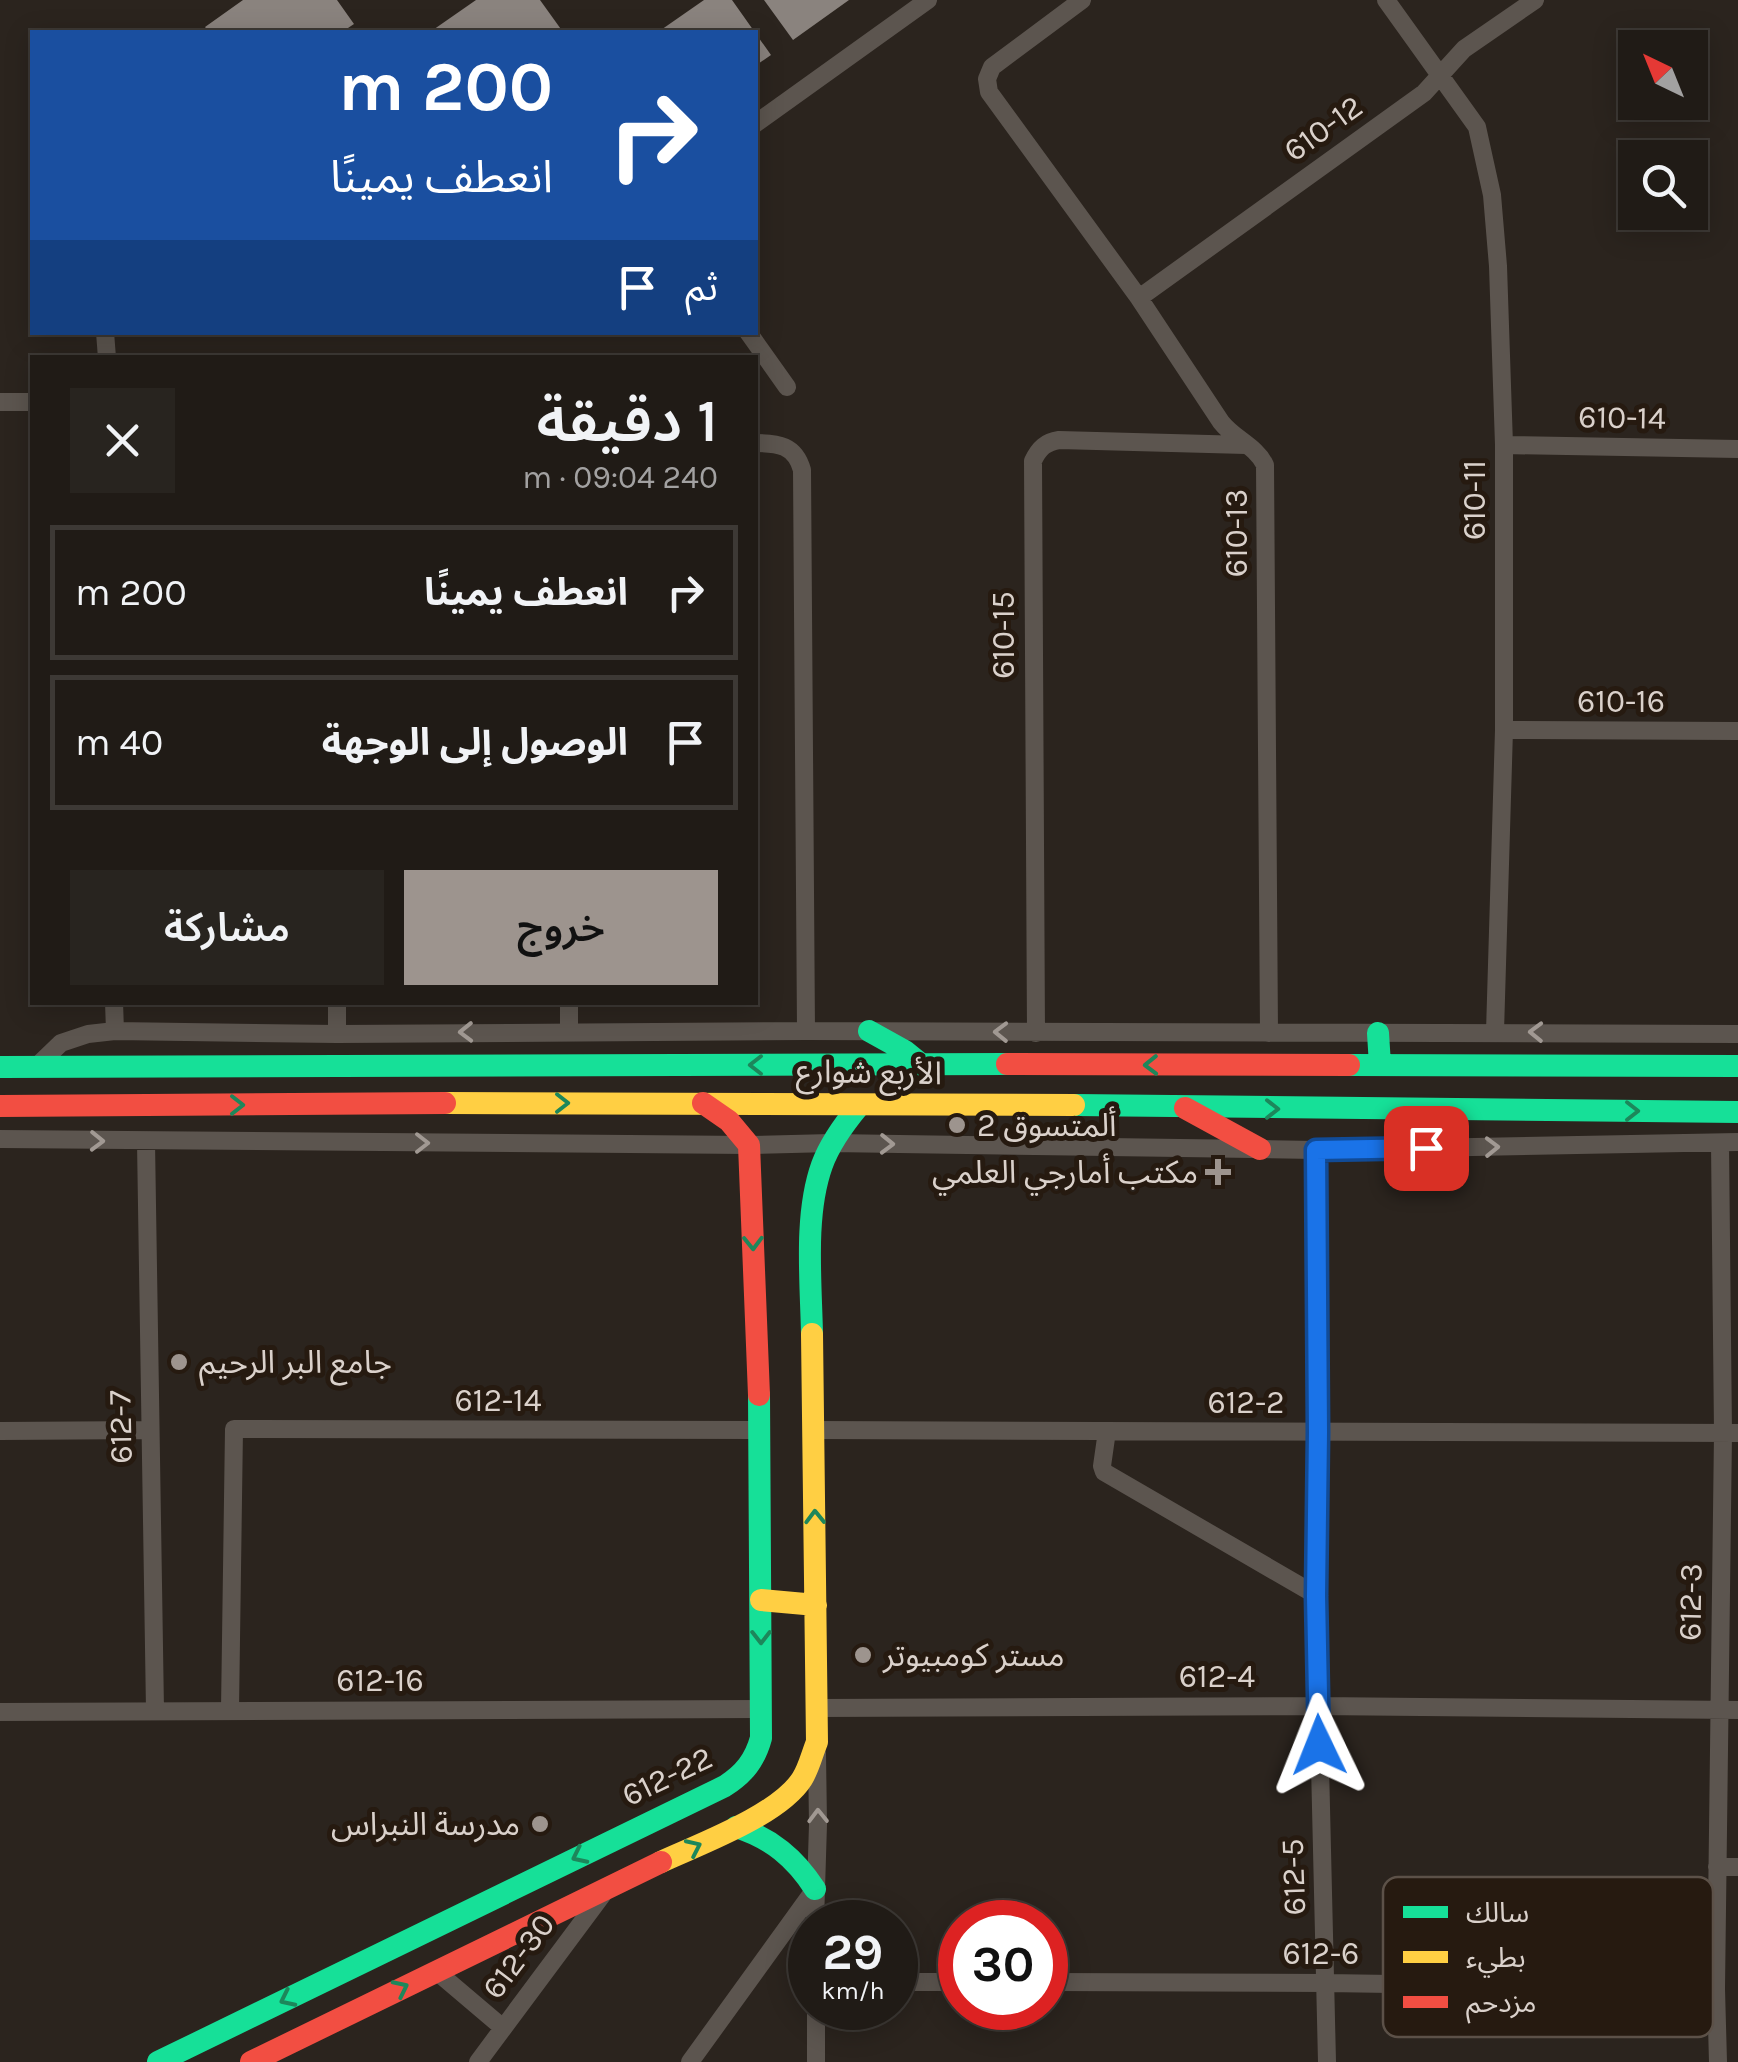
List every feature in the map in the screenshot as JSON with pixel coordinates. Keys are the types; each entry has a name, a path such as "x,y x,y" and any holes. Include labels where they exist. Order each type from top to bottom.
{"main road":[{"path":"869,1031 920,1064"},
{"path":"1378,1033 1380,1064"},
{"path":"1014,1106 1029,1088 1022,1065"},
{"path":"1073,1105 1066,1085 1068,1074 1076,1066"},
{"name":"الأربع شوارع","path":"0,1067 1738,1066"},
{"name":"الأربع شوارع","path":"0,1106 700,1102 1738,1112"},
{"path":"700,1102 734,1124 749,1145"},
{"path":"251,2062 773,1808 803,1778 817,1742 811,1267 814,1200 822,1160 830,1143 859,1106"},
{"path":"1185,1108 1260,1149"},
{"name":"612-22","path":"158,2062 734,1781 749,1767 758,1748 761,1709 760,1430 749,1145"},
{"path":"760,1600 816,1605"},
{"path":"736,1827 783,1848 815,1889"}],"street":[{"path":"758,122 928,0"},
{"name":"610-13","path":"1082,0 992,67 987,79 989,92 1139,298 1221,422 1258,452 1265,465 1268,1033"},
{"name":"610-11","path":"1386,0 1477,127 1492,194 1504,445 1504,730 1495,1032"},
{"name":"610-12","path":"1139,298 1416,98 1464,48 1536,0"},
{"path":"750,335 787,387"},
{"path":"0,402 30,402"},
{"name":"610-15","path":"1036,1033 1032,461 1040,448 1059,440 1246,445"},
{"path":"758,442 790,448 802,470 806,1031"},
{"name":"610-14","path":"1504,445 1738,450"},
{"name":"610-16","path":"1504,730 1738,731"},
{"path":"114,1005 115,1031"},
{"path":"337,1034 338,1005"},
{"path":"570,1005 570,1031"},
{"path":"35,1068 62,1042 115,1031 1738,1034"},
{"path":"0,1139 1316,1150 1729,1142"},
{"name":"612-7","path":"146,1142 155,1710"},
{"name":"612-3","path":"1718,2062 1718,1710 1731,1433 1729,1142"},
{"name":"612-5","path":"1316,1150 1316,1596 1327,2062"},
{"name":"612-14","path":"230,1710 234,1429 760,1430"},
{"path":"0,1431 150,1430"},
{"name":"612-2","path":"813,1430 1731,1433"},
{"path":"1107,1431 1104,1472 1316,1596"},
{"name":"612-4","path":"816,1708 1318,1706 1738,1710"},
{"name":"612-16","path":"0,1712 761,1709"},
{"path":"815,1900 817,1742"},
{"path":"1717,1867 1738,1867"},
{"name":"612-30","path":"478,2062 608,1887"},
{"path":"690,2062 815,1889"},
{"path":"436,1971 502,2027"},
{"name":"612-6","path":"1068,1982 1383,1983"},
{"path":"816,2030 816,2062"}],"building":[{"path":"243,0 337,0 354,24 345,30 205,27"},
{"path":"476,0 540,0 562,30 433,30"},
{"path":"704,0 732,0 754,30 661,30"},
{"path":"764,0 849,0 793,40"},
{"path":"758,36 771,55 758,64"}],"traffic: fast":[{"path":"869,1031 921,1064"},
{"path":"1378,1033 1380,1065"},
{"path":"0,1067 1007,1064"},
{"path":"1349,1065 1738,1066"},
{"path":"1074,1105 1738,1112"},
{"path":"812,1334 810,1248 816,1184 829,1149 859,1106"},
{"path":"158,2062 725,1786 743,1771 761,1738 759,1395"},
{"path":"736,1827 781,1851 815,1889"}],"traffic: slow":[{"path":"445,1103 1074,1105"},
{"path":"661,1862 776,1805 802,1779 817,1742 812,1334"},
{"path":"761,1600 816,1605"}],"traffic: jam":[{"path":"1007,1064 1349,1065"},
{"path":"0,1106 445,1103"},
{"path":"703,1103 729,1121 749,1145 759,1395"},
{"path":"1185,1108 1260,1149"},
{"path":"251,2062 661,1862"}],"place":[{"name":"ألمتسوق 2","path":"957,1125"},
{"name":"مكتب أمارجي العلمي","path":"1218,1172"},
{"name":"جامع البر الرحيم","path":"179,1362"},
{"name":"مستر كومبيوتر","path":"863,1655"},
{"name":"مدرسة النبراس","path":"540,1824"}],"route":[{"path":"1319,1745 1316,1150 1426,1148"}]}
